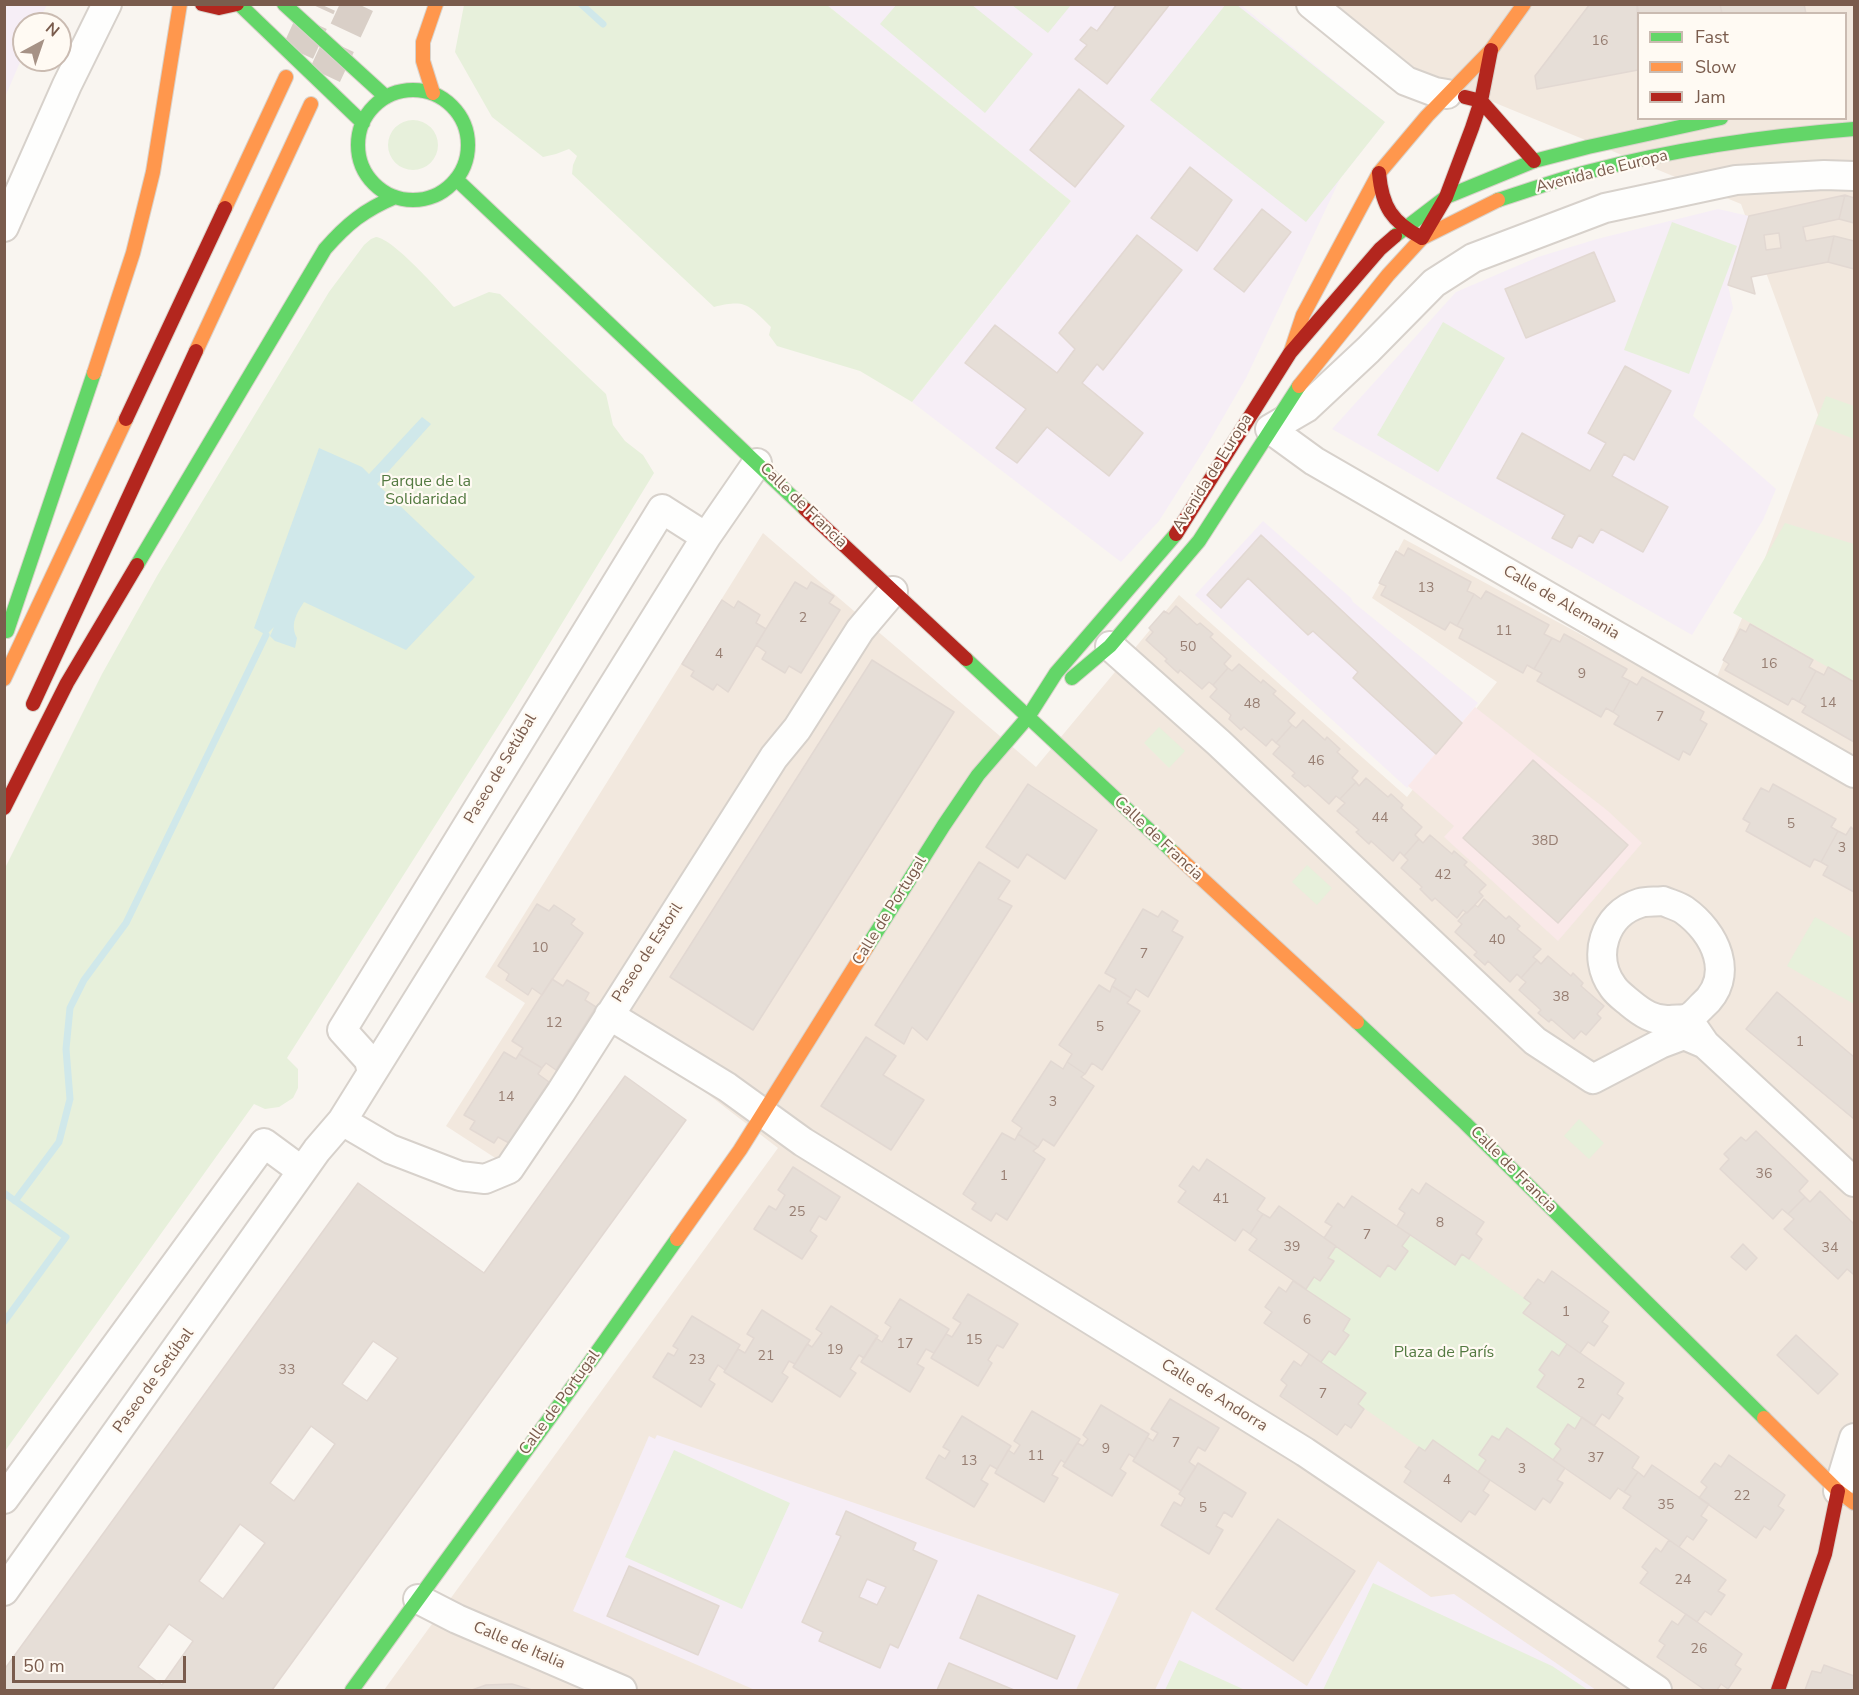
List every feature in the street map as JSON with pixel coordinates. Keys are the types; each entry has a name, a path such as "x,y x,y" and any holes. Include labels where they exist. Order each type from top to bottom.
{"main road":[{"path":"4,637 65,464 133,253 153,172 180,4"},
{"path":"202,4 219,8 238,4 363,123"},
{"path":"284,4 386,97"},
{"path":"433,93 423,61 423,42 436,4"},
{"path":"1290,353 1303,315 1379,173 1447,94 1491,50 1524,4"},
{"path":"1379,173 1380,190 1385,206 1403,228 1422,238 1446,197 1481,101 1491,50"},
{"path":"4,679 286,77"},
{"path":"417,90 433,93 451,104 463,121 469,140 466,161 456,179 444,190 429,198 412,200 395,197 380,188 367,175 360,158 358,141 363,123 372,108 386,97 401,91 417,90"},
{"path":"1447,94 1481,101 1534,161"},
{"path":"30,711 311,104"},
{"name":"Avenida de Europa","path":"1028,717 1056,673 1179,530 1290,353 1380,249 1403,228 1446,197 1534,161 1712,120"},
{"name":"Avenida de Europa","path":"1028,717 1110,646 1199,541 1290,398 1388,274 1422,238 1493,201 1594,170 1707,146 1780,135 1854,129"},
{"name":"Calle de Francia","path":"456,179 893,591 1465,1123 1846,1497"},
{"path":"4,808 67,683 325,249 351,219 369,206 395,197"},
{"name":"Calle de Portugal","path":"352,1690 580,1377 764,1113 944,825 978,775 1028,717"},
{"path":"1778,1690 1846,1497"}],"street":[{"path":"4,227 107,4"},
{"path":"1311,4 1406,81 1447,94"},
{"name":"Avenida de Europa","path":"1270,429 1306,408 1368,350 1434,283 1473,258 1605,207 1736,180 1824,175 1854,176"},
{"name":"Calle de Alemania","path":"1270,429 1314,461 1854,773"},
{"name":"Paseo de Setúbal","path":"4,1591 317,1150 342,1121 706,537 757,463"},
{"name":"Paseo de Setúbal","path":"372,1072 369,1060 342,1030 662,509 706,537"},
{"name":"Paseo de Estoril","path":"342,1121 390,1149 460,1176 485,1179 509,1169 561,1092 774,757 797,729 860,630 893,591"},
{"path":"1110,646 1219,743 1527,1033 1545,1047 1593,1079 1660,1044 1684,1035 1705,1044"},
{"path":"1663,901 1683,909 1709,934 1718,951 1720,969 1716,988 1706,1004 1688,1019 1665,1020 1643,1014 1613,988 1603,969 1601,948 1608,927 1622,911 1642,902 1663,901"},
{"path":"609,1015 727,1087 764,1113"},
{"path":"1688,1019 1705,1044 1854,1182"},
{"name":"Calle de Andorra","path":"764,1113 803,1142 1305,1452 1657,1690"},
{"path":"4,1498 264,1143 302,1171"},
{"path":"1846,1497 1854,1438"},
{"name":"Calle de Italia","path":"418,1599 457,1619 622,1690"}],"shaded area":[{"path":"5,4 47,5 43,12 12,12 12,72 16,72 5,97"},
{"path":"827,5 1241,5 1385,122 1340,179 1246,378 1206,447 1159,521 1121,562 912,402 1071,201"},
{"path":"1337,5 1854,5 1854,1690 384,1690 778,1148 601,1012 503,1163 446,1126 525,1003 485,977 763,533 1036,767 1179,595 1407,797 1497,682 1372,598 1404,539 1706,702 1746,609 1818,415 1741,204 1420,72"},
{"path":"1718,209 1749,216 1728,285 1733,308 1693,416 1776,489 1763,520 1692,635 1332,429 1456,292 1538,257 1597,239"},
{"path":"1263,521 1353,602 1478,703 1407,788 1195,595"},
{"path":"1475,707 1608,811 1642,843 1558,941 1444,837 1454,826 1408,786"},
{"path":"657,1435 1119,1594 1076,1690 755,1690 573,1611 649,1436 655,1439"},
{"path":"1378,1561 1431,1597 1454,1594 1596,1690 1155,1690 1192,1611 1307,1686"}],"green space":[{"path":"897,4 972,5 1033,54 985,113 880,24"},
{"path":"1226,4 1237,5 1385,122 1306,222 1150,100"},
{"path":"464,5 827,5 1071,201 912,402 860,371 777,346 769,335 771,327 746,306 734,304 714,307 572,174 577,156 569,149 543,157 492,117 455,52"},
{"path":"1012,5 1071,5 1048,33"},
{"path":"413,120 427,124 434,131 438,145 434,159 427,166 413,170 399,166 392,159 388,145 392,131 399,124"},
{"path":"1672,222 1737,246 1689,374 1624,350"},
{"name":"Parque de la Solidaridad","path":"376,237 384,240 405,256 454,307 489,292 500,294 606,394 613,425 625,441 643,455 654,473 515,700 287,1058 298,1069 298,1088 293,1098 279,1107 265,1109 254,1104 5,1451 5,868 102,674 157,576 329,292 364,245"},
{"path":"1443,322 1505,358 1438,472 1377,435"},
{"path":"1826,396 1854,406 1854,439 1815,424"},
{"path":"1785,523 1854,544 1854,682 1733,613"},
{"path":"1159,727 1185,751 1169,768 1144,743"},
{"path":"1307,865 1332,888 1317,905 1292,882"},
{"path":"1815,917 1854,939 1854,1004 1787,966"},
{"path":"1579,1119 1604,1143 1589,1159 1564,1136"},
{"name":"Plaza de París","path":"1410,1236 1421,1241 1454,1265 1462,1254 1531,1303 1523,1314 1567,1344 1559,1356 1539,1370 1582,1417 1575,1429 1569,1425 1555,1444 1561,1449 1553,1460 1507,1428 1499,1440 1492,1436 1479,1455 1486,1460 1478,1472 1433,1440 1425,1451 1358,1404 1366,1393 1321,1362 1329,1351 1336,1355 1349,1335 1343,1331 1350,1319 1306,1289 1314,1277 1320,1281 1334,1262 1328,1258 1336,1246 1380,1276 1388,1265 1395,1270 1408,1251 1402,1246"},
{"path":"674,1450 790,1503 742,1609 625,1557"},
{"path":"1373,1583 1552,1666 1588,1690 1323,1690"},
{"path":"1179,1660 1245,1690 1165,1690"}],"water":[{"path":"422,417 431,424 377,484 475,577 406,650 304,602 295,620 294,629 297,638 295,648 275,641 270,636 274,627 266,635 254,628 319,448 362,467 369,474"}],"building":[{"path":"1117,4 1170,4 1107,84 1075,59 1087,45 1080,40 1091,27 1097,31"},
{"path":"1590,4 1637,4 1637,70 1537,89 1535,76"},
{"path":"1637,4 1720,4 1722,12 1639,12"},
{"path":"1720,4 1804,4 1806,12 1722,12"},
{"path":"1079,89 1124,126 1075,187 1030,150"},
{"path":"1190,167 1232,200 1197,251 1151,218"},
{"path":"1845,195 1839,219 1803,227 1806,241 1834,236 1828,262 1751,277 1755,294 1728,285 1749,216","holes":["1779,233 1781,248 1766,250 1764,235"]},
{"path":"1845,195 1854,198 1854,223 1839,219"},
{"path":"1262,209 1291,232 1244,292 1214,269"},
{"path":"1137,235 1182,270 1103,370 1097,364 1082,383 1143,433 1109,476 1047,427 1017,463 996,448 1026,409 965,363 995,325 1057,373 1075,349 1059,333"},
{"path":"1834,236 1854,241 1854,269 1828,262"},
{"path":"1594,252 1615,301 1526,338 1505,289"},
{"path":"1625,366 1671,391 1634,460 1624,454 1612,476 1668,507 1643,552 1601,529 1593,543 1579,535 1572,548 1552,538 1565,515 1497,478 1522,433 1590,471 1606,443 1588,433"},
{"path":"1261,535 1462,723 1436,754 1353,678 1358,672 1313,631 1308,635 1248,578 1221,608 1207,595"},
{"path":"1408,548 1471,582 1467,591 1474,594 1457,626 1450,622 1445,630 1381,595 1386,586 1379,583 1396,551 1404,556"},
{"path":"795,582 807,589 811,582 834,596 829,603 840,610 801,673 789,666 785,673 762,659 766,652 756,645"},
{"path":"1486,591 1549,625 1544,634 1552,638 1534,669 1527,665 1523,673 1459,638 1463,629 1457,626 1474,594 1481,599"},
{"path":"722,600 734,608 738,601 760,615 756,623 766,629 728,692 717,684 713,690 691,676 694,671 682,664"},
{"path":"1176,606 1197,625 1200,623 1213,634 1210,637 1231,656 1224,664 1228,668 1213,685 1209,682 1202,689 1180,670 1178,673 1165,661 1167,659 1146,640 1153,632 1149,628 1164,611 1169,614"},
{"path":"1750,624 1813,660 1809,667 1816,671 1799,702 1792,698 1788,705 1725,670 1729,664 1723,660 1740,629 1746,632"},
{"path":"1564,634 1627,669 1622,677 1630,681 1613,712 1606,708 1601,717 1537,681 1542,673 1534,669 1552,638 1560,642"},
{"path":"872,660 954,712 753,1030 670,977"},
{"path":"1239,664 1261,683 1263,680 1276,691 1273,694 1295,713 1288,721 1292,725 1276,743 1272,739 1266,746 1244,727 1241,730 1229,719 1231,715 1210,697 1217,689 1213,685 1228,668 1232,671"},
{"path":"1828,667 1854,682 1854,742 1802,712 1806,706 1799,702 1816,671 1824,675"},
{"path":"1642,677 1704,712 1700,720 1707,724 1690,755 1683,751 1679,760 1614,724 1619,716 1613,712 1630,681 1637,685"},
{"path":"1303,720 1325,740 1327,737 1340,749 1337,752 1358,771 1352,778 1356,782 1340,799 1336,796 1329,804 1308,785 1305,787 1292,776 1295,773 1273,754 1280,746 1276,743 1292,725 1296,728"},
{"path":"1533,760 1628,845 1558,923 1463,838"},
{"path":"1366,778 1388,797 1391,794 1403,805 1401,808 1422,827 1415,835 1419,839 1404,856 1400,852 1393,861 1371,841 1369,844 1356,832 1359,830 1337,811 1345,803 1340,799 1356,782 1359,786"},
{"path":"1028,784 1097,830 1065,879 1027,854 1018,868 986,847"},
{"path":"1773,784 1836,819 1831,827 1838,831 1821,862 1814,859 1810,867 1746,831 1750,823 1743,819 1761,788 1769,792"},
{"path":"1851,827 1854,830 1854,892 1823,875 1828,866 1821,862 1838,831 1846,835"},
{"path":"1430,835 1452,854 1454,851 1467,862 1464,865 1486,885 1479,892 1483,896 1467,913 1463,910 1457,918 1435,898 1432,901 1420,889 1422,887 1401,868 1408,860 1404,856 1419,839 1423,843"},
{"path":"979,862 1010,881 998,899 1012,906 927,1040 912,1027 904,1044 875,1025"},
{"path":"1484,899 1506,919 1509,916 1520,926 1517,929 1541,949 1533,957 1537,960 1521,978 1517,974 1510,982 1488,961 1485,965 1474,955 1477,952 1455,932 1462,924 1458,921 1475,905 1478,907"},
{"path":"537,904 549,911 554,905 575,919 571,924 583,933 542,995 532,988 528,995 506,980 509,974 498,966"},
{"path":"1143,909 1158,917 1162,911 1178,921 1172,931 1183,937 1148,997 1136,989 1131,998 1112,986 1116,979 1105,973"},
{"path":"1548,956 1571,976 1573,973 1583,983 1581,986 1604,1006 1597,1014 1601,1018 1586,1035 1581,1031 1574,1039 1551,1019 1549,1022 1538,1013 1541,1010 1519,990 1526,982 1521,978 1537,960 1541,964"},
{"path":"552,979 563,986 567,980 589,993 585,1000 596,1007 556,1070 546,1063 542,1068 519,1054 523,1048 512,1041"},
{"path":"1099,985 1110,992 1112,986 1131,998 1127,1003 1140,1011 1102,1070 1092,1063 1085,1074 1067,1062 1072,1054 1059,1045"},
{"path":"1777,992 1854,1057 1854,1119 1746,1029"},
{"path":"866,1037 896,1056 883,1075 924,1100 891,1150 821,1106"},
{"path":"504,1052 516,1059 519,1054 542,1068 538,1074 549,1082 509,1143 498,1137 494,1143 470,1129 475,1121 464,1115"},
{"path":"1051,1061 1063,1069 1067,1062 1085,1074 1081,1077 1094,1086 1054,1146 1043,1139 1038,1147 1018,1134 1022,1128 1012,1121"},
{"path":"625,1076 686,1120 272,1690 4,1690 4,1670 358,1183 484,1273","holes":["373,1341 398,1358 367,1401 342,1384","311,1426 335,1444 294,1501 270,1483","240,1524 265,1543 223,1599 199,1581","169,1624 193,1641 162,1685 138,1667"]},
{"path":"1756,1131 1808,1181 1799,1191 1805,1197 1788,1214 1782,1209 1773,1219 1720,1169 1729,1159 1724,1154 1741,1137 1746,1141"},
{"path":"1002,1133 1015,1140 1018,1134 1038,1147 1033,1151 1045,1159 1007,1220 996,1213 991,1221 972,1209 976,1203 963,1194"},
{"path":"1207,1159 1265,1198 1257,1210 1263,1214 1250,1234 1243,1229 1235,1241 1178,1202 1186,1191 1179,1186 1193,1166 1199,1171"},
{"path":"793,1167 840,1197 826,1220 819,1216 810,1231 817,1236 802,1259 754,1229 769,1206 776,1210 785,1195 778,1190"},
{"path":"1426,1183 1484,1222 1476,1234 1482,1239 1469,1259 1462,1254 1455,1265 1397,1226 1405,1213 1399,1209 1412,1189 1419,1194"},
{"path":"1820,1191 1854,1224 1854,1272 1853,1274 1847,1269 1838,1279 1784,1229 1794,1219 1788,1214 1805,1197 1810,1202"},
{"path":"1352,1196 1410,1235 1402,1246 1408,1251 1395,1270 1388,1265 1380,1277 1324,1238 1332,1226 1325,1222 1338,1203 1344,1208"},
{"path":"1279,1206 1336,1246 1328,1258 1334,1261 1320,1281 1314,1277 1306,1289 1249,1250 1257,1239 1250,1234 1263,1214 1270,1218"},
{"path":"1743,1244 1757,1258 1746,1270 1731,1257"},
{"path":"1552,1271 1609,1312 1602,1322 1608,1326 1594,1346 1588,1342 1580,1353 1523,1313 1531,1303 1524,1298 1538,1279 1544,1283"},
{"path":"1293,1281 1350,1319 1343,1331 1349,1335 1335,1355 1329,1351 1321,1362 1264,1323 1272,1312 1265,1307 1279,1287 1286,1292"},
{"path":"968,1294 1018,1324 1003,1348 997,1345 988,1360 992,1363 978,1386 931,1358 946,1334 952,1337 961,1323 953,1318"},
{"path":"900,1299 949,1329 934,1353 926,1349 917,1364 924,1368 910,1392 861,1362 876,1338 882,1342 891,1327 885,1323"},
{"path":"831,1306 878,1336 864,1358 859,1355 850,1369 856,1373 840,1397 793,1367 807,1344 812,1347 822,1333 816,1329"},
{"path":"762,1310 810,1340 795,1364 789,1361 782,1373 788,1377 772,1402 724,1372 738,1349 745,1353 754,1338 747,1334"},
{"path":"692,1316 740,1345 725,1370 718,1365 709,1380 715,1384 701,1407 653,1377 668,1353 674,1356 678,1349 673,1346"},
{"path":"1796,1335 1838,1374 1818,1394 1777,1355"},
{"path":"1567,1344 1624,1383 1617,1394 1623,1398 1609,1419 1602,1414 1594,1426 1537,1387 1545,1375 1539,1370 1552,1351 1559,1356"},
{"path":"1309,1354 1366,1393 1358,1404 1364,1409 1351,1428 1345,1424 1337,1435 1280,1396 1287,1385 1281,1380 1294,1361 1301,1366"},
{"path":"1170,1399 1219,1428 1205,1451 1198,1447 1189,1462 1196,1467 1181,1491 1133,1461 1147,1437 1153,1441 1158,1433 1151,1429"},
{"path":"1101,1405 1149,1434 1135,1458 1129,1454 1120,1469 1126,1473 1112,1496 1063,1466 1077,1443 1083,1446 1088,1439 1083,1435"},
{"path":"1032,1411 1080,1439 1065,1463 1061,1460 1052,1475 1058,1478 1044,1502 995,1473 1008,1450 1014,1454 1020,1445 1014,1441"},
{"path":"962,1416 1011,1446 997,1469 990,1465 981,1480 988,1484 974,1507 926,1478 939,1455 945,1459 950,1451 943,1447"},
{"path":"1582,1417 1639,1457 1632,1468 1638,1472 1624,1492 1618,1488 1610,1499 1553,1460 1561,1449 1555,1444 1568,1424 1575,1429"},
{"path":"1507,1428 1565,1468 1557,1480 1563,1483 1550,1503 1543,1498 1535,1510 1478,1472 1486,1460 1479,1455 1492,1436 1499,1440"},
{"path":"1433,1440 1490,1480 1483,1491 1489,1495 1475,1515 1469,1511 1461,1522 1404,1482 1411,1471 1405,1467 1419,1447 1425,1451"},
{"path":"1729,1455 1785,1495 1778,1506 1784,1510 1770,1530 1764,1526 1756,1538 1699,1498 1707,1487 1701,1482 1715,1463 1721,1467"},
{"path":"1198,1463 1246,1493 1232,1517 1224,1512 1216,1526 1223,1530 1209,1554 1161,1525 1174,1502 1181,1506 1185,1498 1179,1494"},
{"path":"1652,1465 1709,1504 1701,1516 1707,1520 1693,1540 1687,1536 1679,1547 1623,1508 1631,1496 1624,1492 1638,1472 1644,1477"},
{"path":"846,1511 916,1543 913,1550 937,1561 898,1648 890,1644 880,1668 819,1641 823,1632 802,1622 841,1536 836,1534","holes":["867,1579 886,1587 877,1605 859,1597"]},
{"path":"1278,1519 1355,1571 1293,1661 1216,1609"},
{"path":"1669,1540 1726,1580 1718,1591 1725,1595 1711,1615 1705,1611 1697,1622 1640,1583 1648,1572 1642,1567 1656,1548 1661,1552"},
{"path":"629,1566 719,1606 698,1655 607,1616"},
{"path":"978,1595 1075,1636 1057,1679 960,1638"},
{"path":"1686,1614 1742,1654 1735,1665 1741,1669 1728,1689 1721,1684 1717,1690 1705,1690 1657,1657 1665,1645 1659,1641 1672,1621 1678,1625"},
{"path":"949,1663 1014,1690 937,1690"},
{"path":"1824,1665 1854,1676 1854,1690 1805,1690 1812,1671 1821,1673"},
{"path":"512,1684 532,1690 472,1690 486,1685"}],"waterway":[{"path":"581,4 603,24"},
{"path":"15,1201 59,1142 70,1099 66,1049 70,1008 84,980 126,923 266,635"},
{"path":"4,1193 66,1237 4,1322"}],"tunnel":[{"path":"298,52 320,4"},
{"path":"325,75 358,4"}],"traffic: fast":[{"path":"239,4 363,123"},
{"path":"284,4 386,97"},
{"path":"413,90 434,94 452,106 464,124 468,145 464,166 452,184 434,196 413,200 392,196 374,184 362,166 358,145 362,124 374,106 392,94 413,90"},
{"path":"1395,236 1446,197 1534,161 1712,120"},
{"path":"1498,200 1583,173 1659,155 1756,139 1854,129"},
{"path":"456,179 805,509"},
{"path":"137,565 325,249 357,218 395,197"},
{"path":"7,631 94,373"},
{"path":"1072,678 1110,646 1199,541 1299,386"},
{"path":"867,947 978,775 1028,717 1056,673 1176,534"},
{"path":"966,659 1174,853"},
{"path":"1357,1022 1465,1123 1764,1418"},
{"path":"352,1690 677,1239"}],"traffic: slow":[{"path":"94,373 133,253 153,172 180,4"},
{"path":"433,93 423,61 423,42 436,4"},
{"path":"1291,351 1303,315 1379,173 1427,116 1491,50 1524,4"},
{"path":"225,208 286,77"},
{"path":"196,351 311,104"},
{"path":"1299,386 1388,275 1422,238 1498,200"},
{"path":"4,679 126,419"},
{"path":"1174,853 1357,1022"},
{"path":"677,1239 740,1150 867,947"},
{"path":"1764,1418 1838,1491 1854,1503"}],"traffic: jam":[{"path":"202,4 219,8 237,4"},
{"path":"1379,173 1380,185 1390,212 1403,226 1422,238 1446,197 1472,128 1481,101 1491,50"},
{"path":"1465,97 1481,101 1534,161"},
{"path":"126,419 225,208"},
{"path":"1176,534 1290,353 1380,249 1395,236"},
{"path":"33,704 196,351"},
{"path":"805,509 966,659"},
{"path":"4,808 67,683 137,565"},
{"path":"1778,1690 1825,1554 1838,1491"}]}
